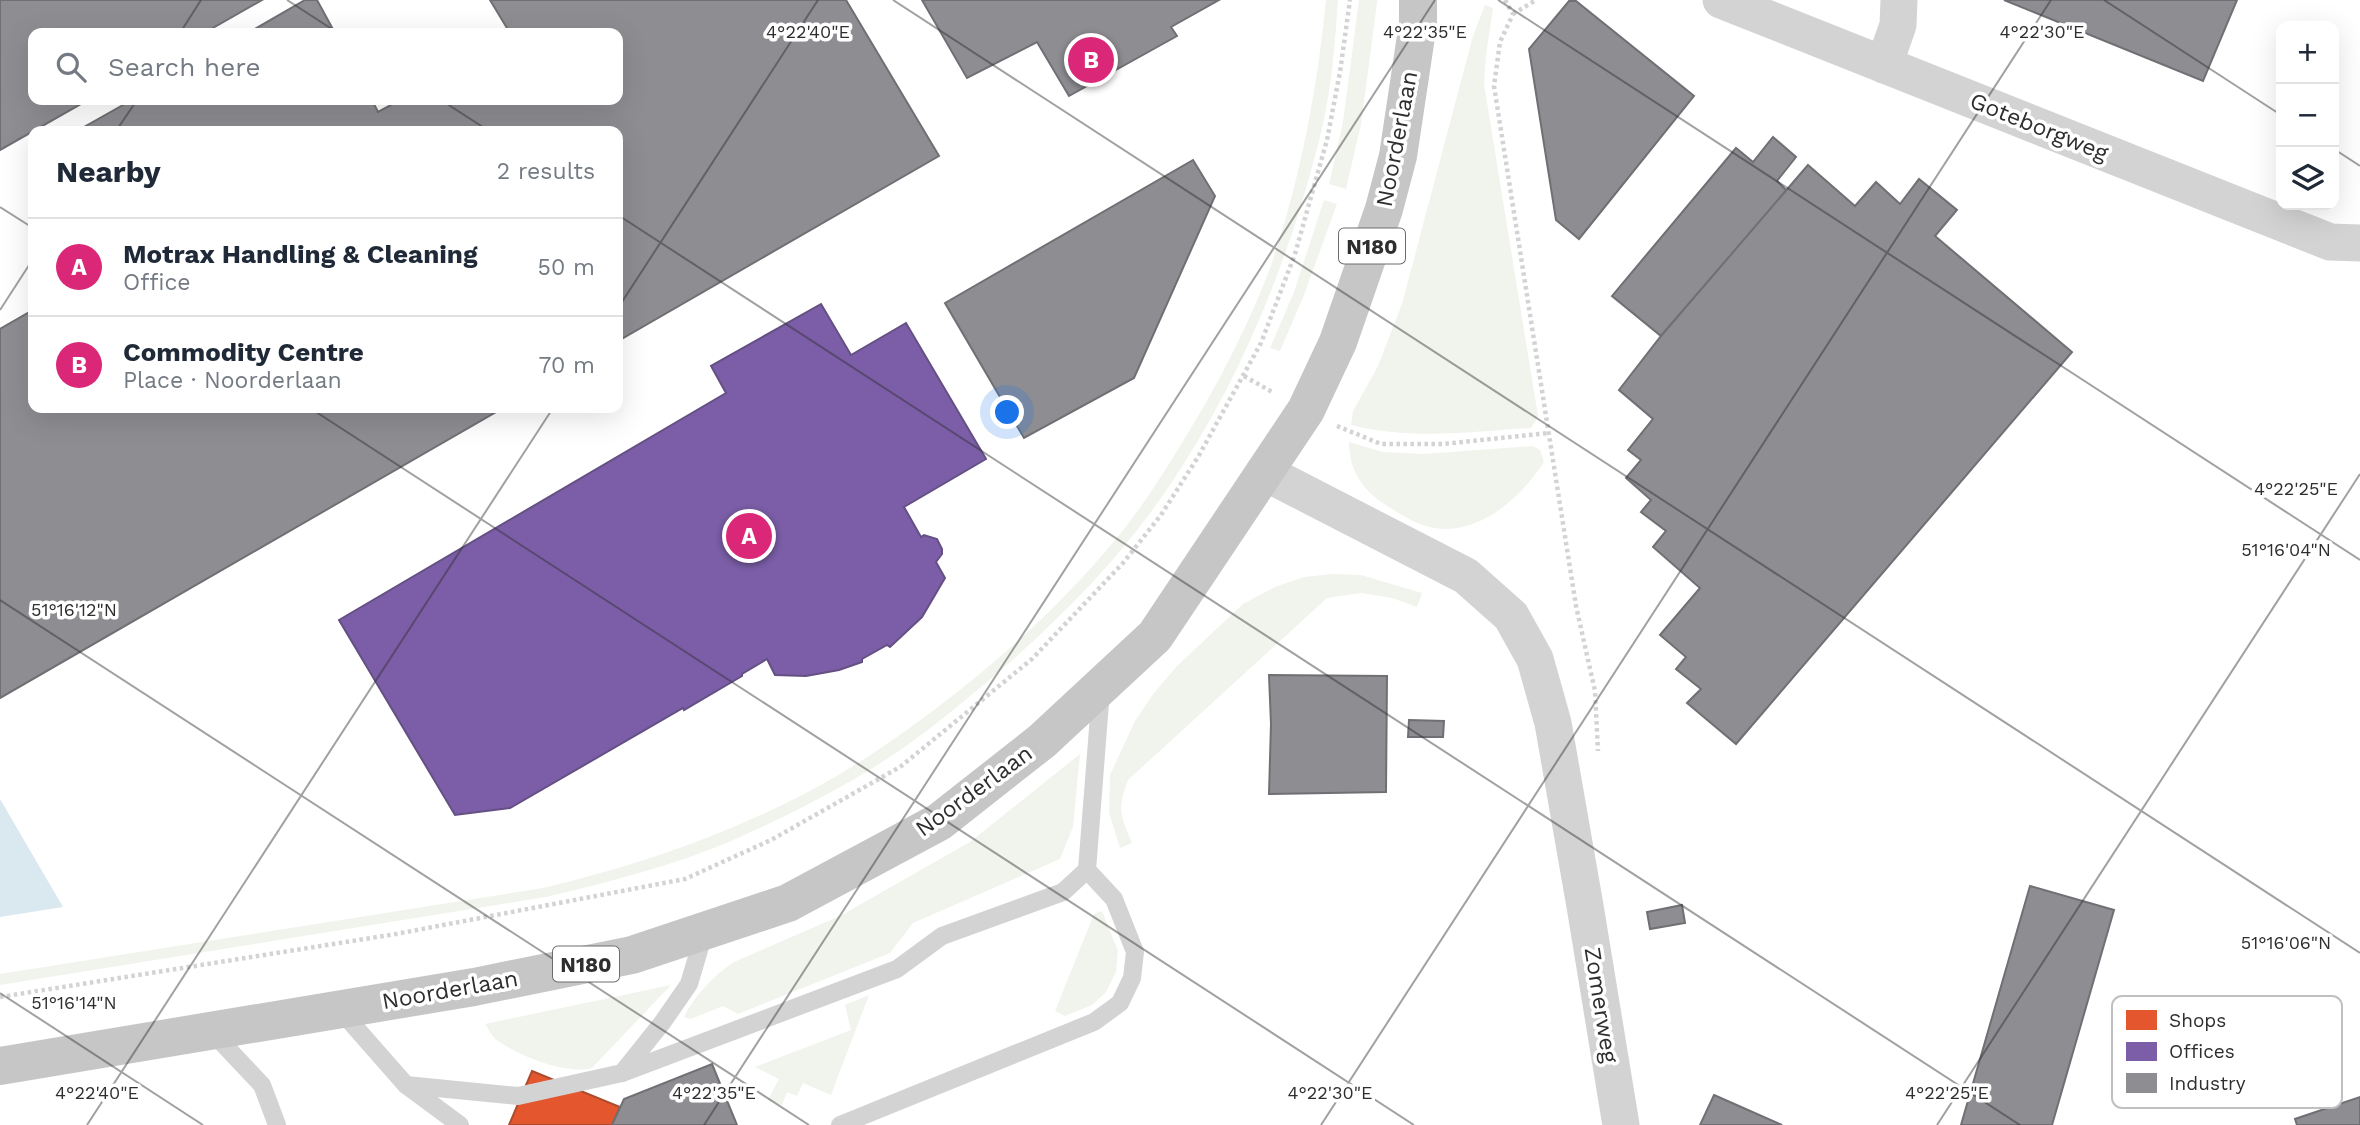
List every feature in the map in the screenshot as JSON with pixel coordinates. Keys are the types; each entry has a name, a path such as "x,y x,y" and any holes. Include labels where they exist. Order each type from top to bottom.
{"main road":[{"name":"Noorderlaan","path":"0,1066 474,987 632,955 788,903 939,822 1042,741 1155,636 1307,410 1338,342 1384,209 1398,156 1418,23 1418,0"}],"street":[{"name":"Goteborgweg","path":"1721,0 2330,242 2360,243"},
{"path":"1884,65 1898,26 1899,0"},
{"name":"Zomerweg","path":"1264,472 1466,576 1510,616 1535,659 1553,723 1620,1125"}],"lane":[{"path":"406,1085 518,1096 622,1073 897,969 942,936 1063,892 1087,870 1101,686"},
{"path":"840,1125 1094,1021 1121,1003 1132,978 1135,952 1114,899 1087,870"},
{"path":"622,1073 689,984 705,930"},
{"path":"340,1010 406,1085 460,1125"},
{"path":"211,1031 262,1085 277,1125"}],"path":[{"path":"0,997 396,934 685,879 771,840 900,767 1032,659 1123,563 1161,515 1198,457 1244,376 1280,298 1327,140 1350,0"},
{"path":"1505,0 1513,15"},
{"path":"1536,0 1513,15 1500,43 1494,86 1576,606 1594,691 1598,754"},
{"path":"1244,376 1349,433 1381,444 1443,444 1549,433"}],"shaded area":[{"path":"1326,0 1338,0 1334,48 1325,112 1310,176 1296,223 1261,315 1219,404 1168,488 1108,565 1064,612 1017,656 914,741 840,787 753,831 686,858 617,879 546,897 0,985 0,974 543,888 603,872 692,843 798,797 856,764 930,713 1033,627 1102,555 1156,484 1213,389 1256,304 1281,235 1306,136"},
{"path":"1359,0 1377,0 1377,3 1361,124 1346,189 1329,184 1343,122"},
{"path":"1485,5 1493,8 1484,84 1538,416 1531,428 1463,433 1418,434 1351,425 1353,411 1378,366 1402,304 1473,36"},
{"path":"1324,200 1337,204 1304,295 1280,351 1270,348 1294,292"},
{"path":"1349,442 1382,452 1423,454 1533,446 1540,450 1544,462 1522,490 1493,514 1477,523 1442,529 1410,519 1372,495 1355,472"},
{"path":"1361,575 1422,593 1417,607 1392,598 1361,593 1327,598 1128,780 1121,812 1132,843 1120,848 1109,813 1110,775 1135,721 1154,693 1177,666 1243,604 1275,587 1304,577"},
{"path":"1080,754 1073,827 1060,859 913,923 890,953 738,1014 723,1006 691,1019 684,1017 706,986 734,962 840,916 970,842"},
{"path":"0,799 63,907 0,917"},
{"path":"1102,911 1118,951 1116,972 1106,992 1092,1005 1065,1016 1055,1011 1094,914"},
{"path":"671,985 592,1068 570,1069 531,1058 496,1040 485,1024"},
{"path":"869,995 831,1095 803,1083 797,1096 787,1092 782,1105 768,1100 779,1079 755,1067 851,1030 845,1005"}],"building: Shops":[{"path":"532,1071 620,1107 612,1125 509,1125"}],"building: Offices":[{"path":"821,304 851,355 906,323 986,459 904,507 921,537 924,535 937,539 942,549 936,562 945,578 922,617 890,647 887,645 862,659 862,662 839,670 806,676 775,675 767,659 684,710 683,708 510,808 455,815 339,620 726,393 711,366"}],"building: Industry":[{"path":"0,0 262,0 213,28 28,28 28,105 79,105 42,126 28,126 28,134 0,150"},
{"path":"305,0 317,0 332,28 257,28"},
{"path":"490,0 846,0 939,156 623,338 623,126 86,126 123,105 374,105 378,112 391,105 623,105 623,28 507,28"},
{"path":"922,0 1219,0 1171,27 1177,36 1069,96 1037,42 967,78"},
{"path":"2004,0 2237,0 2203,81"},
{"path":"1569,1 1576,1 1694,96 1579,239 1556,220 1529,49"},
{"path":"1773,137 1796,157 1777,181 1787,191 1661,336 1612,296 1736,148 1753,162"},
{"path":"1193,160 1215,196 1134,378 1024,438 945,303"},
{"path":"1808,165 1855,206 1876,182 1900,204 1919,179 1957,210 1935,236 2072,352 1736,744 1687,703 1701,689 1676,669 1686,657 1660,635 1700,588 1653,547 1666,531 1641,512 1651,500 1626,478 1641,460 1628,450 1653,419 1619,390 1661,336"},
{"path":"28,313 28,413 494,413 0,698 0,329"},
{"path":"1269,675 1387,676 1386,792 1269,794"},
{"path":"1409,720 1444,721 1443,737 1408,737"},
{"path":"2030,886 2114,910 2052,1125 1961,1125"},
{"path":"1682,905 1685,923 1650,929 1647,912"},
{"path":"712,1064 737,1125 612,1125 624,1099"},
{"path":"1714,1095 1782,1125 1700,1125"},
{"path":"2360,1097 2360,1125 2297,1125 2295,1119 2328,1108 2342,1108 2342,1103"}],"place":[{"name":"Commodity Centre","path":"1091,60"},
{"name":"Motrax Handling & Cleaning","path":"749,536"}]}
